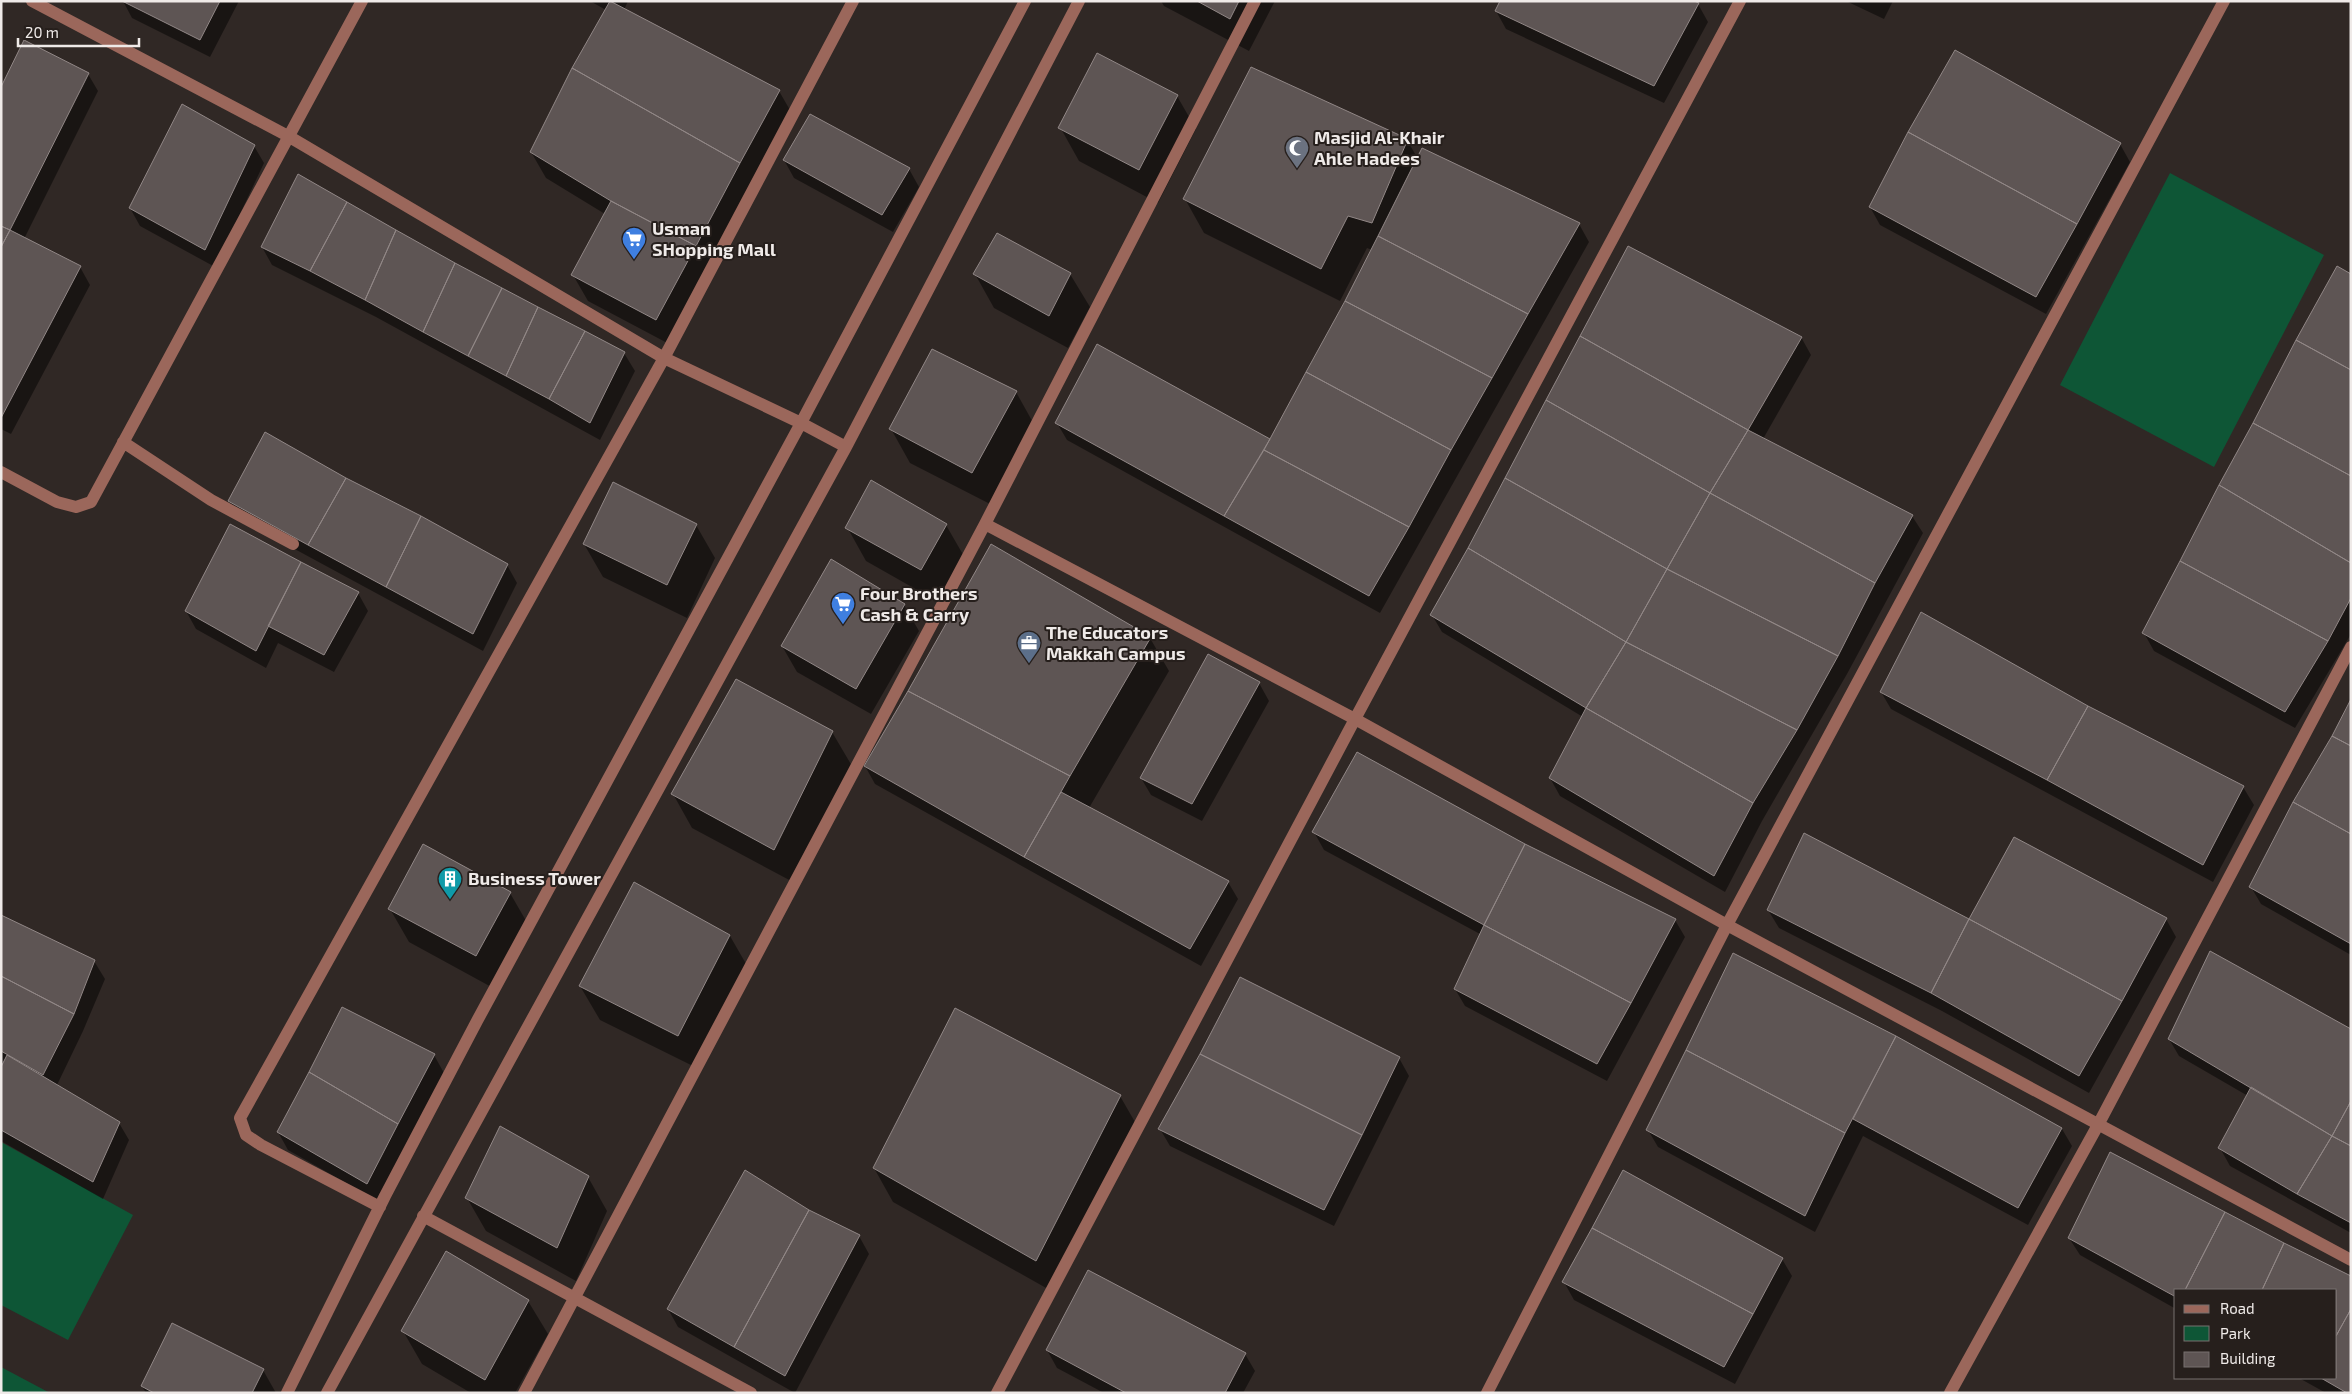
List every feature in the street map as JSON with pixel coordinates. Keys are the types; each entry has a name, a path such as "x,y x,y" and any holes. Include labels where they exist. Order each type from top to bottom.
{"street":[{"path":"32,1 288,136 664,358 801,423 846,447"},
{"path":"1,472 57,502 76,507 91,502 362,1"},
{"path":"380,1207 261,1146 246,1135 240,1118 664,358 853,1"},
{"path":"286,1393 482,1012 801,423 1025,1"},
{"path":"327,1393 846,447 1079,1"},
{"path":"524,1393 573,1297 985,524 1255,1"},
{"path":"997,1393 1355,719 1740,1"},
{"path":"1487,1393 1727,925 2224,1"},
{"path":"123,442 211,500 293,544"},
{"path":"985,524 1355,719 1727,925 2351,1260"},
{"path":"1950,1393 2098,1125 2351,647"},
{"path":"423,1216 751,1393"}],"green space":[{"path":"2170,173 2324,255 2214,467 2060,385"},
{"path":"1,1142 133,1215 68,1340 1,1305"},
{"path":"1,1367 50,1393 1,1393"}],"building":[{"path":"122,1 220,1 200,40"},
{"path":"610,1 780,90 740,163 572,68"},
{"path":"1197,1 1239,1 1230,19"},
{"path":"1500,1 1694,1 1699,3 1654,86 1495,11"},
{"path":"24,40 89,73 10,230 1,226 1,87"},
{"path":"1955,50 2121,143 2077,224 1908,132"},
{"path":"1097,53 1178,95 1139,170 1058,128"},
{"name":"Masjid Al-Khair Ahle Hadees","path":"1251,67 1408,139 1372,223 1348,216 1321,269 1183,199"},
{"path":"572,68 740,163 696,246 611,201 530,152"},
{"path":"182,104 255,145 205,250 129,208"},
{"path":"810,114 910,168 882,215 783,160"},
{"path":"1908,132 2077,224 2036,297 1869,207"},
{"path":"1422,148 1580,223 1528,314 1378,236"},
{"path":"298,174 347,202 310,271 261,247"},
{"name":"Usman SHopping Mall","path":"611,201 696,246 656,320 571,275"},
{"path":"347,202 396,230 365,300 310,271"},
{"path":"1,226 10,230 1,247"},
{"path":"10,230 81,266 1,418 1,247"},
{"path":"396,230 455,263 423,332 365,300"},
{"path":"997,233 1071,273 1049,316 973,274"},
{"path":"1378,236 1528,314 1492,378 1345,301"},
{"path":"1628,246 1802,337 1748,430 1580,336"},
{"path":"455,263 502,288 468,356 423,332"},
{"path":"2337,266 2351,274 2351,370 2296,340"},
{"path":"502,288 538,307 506,376 468,356"},
{"path":"1345,301 1492,378 1451,450 1306,372"},
{"path":"538,307 585,331 549,399 506,376"},
{"path":"585,331 625,352 590,423 549,399"},
{"path":"1580,336 1748,430 1710,493 1546,400"},
{"path":"2296,340 2351,370 2351,476 2253,423"},
{"path":"1097,344 1270,439 1224,516 1055,423"},
{"path":"932,349 1017,391 972,473 889,429"},
{"path":"1306,372 1451,450 1409,527 1264,450"},
{"path":"1546,400 1710,493 1667,569 1505,478"},
{"path":"2253,423 2351,476 2351,563 2219,485"},
{"path":"1748,430 1913,515 1875,583 1710,493"},
{"path":"265,432 346,478 308,545 228,501"},
{"path":"1264,450 1409,527 1369,596 1224,516"},
{"path":"346,478 421,516 386,587 308,545"},
{"path":"1505,478 1667,569 1626,642 1468,548"},
{"path":"871,480 947,524 921,570 845,528"},
{"path":"613,482 697,524 667,585 583,544"},
{"path":"2219,485 2351,563 2351,598 2328,641 2180,561"},
{"path":"1710,493 1875,583 1838,656 1667,569"},
{"path":"421,516 508,564 473,634 386,587"},
{"path":"230,524 301,562 256,651 185,611"},
{"name":"The Educators Makkah Campus","path":"991,544 1151,637 1070,776 908,691"},
{"path":"1468,548 1626,642 1586,708 1430,615"},
{"name":"Four Brothers Cash & Carry","path":"831,559 905,604 856,689 781,646"},
{"path":"2180,561 2328,641 2285,712 2142,633"},
{"path":"301,562 359,592 324,655 268,626"},
{"path":"1667,569 1838,656 1797,730 1626,642"},
{"path":"1921,612 2088,706 2047,780 1880,692"},
{"path":"1626,642 1797,730 1753,803 1586,708"},
{"path":"1208,654 1260,682 1192,804 1140,778"},
{"path":"736,679 833,731 774,850 671,794"},
{"path":"908,691 1070,776 1024,857 864,766"},
{"path":"2351,699 2351,746 2332,736"},
{"path":"2088,706 2244,786 2203,865 2047,780"},
{"path":"1586,708 1753,803 1714,876 1549,778"},
{"path":"2332,736 2351,746 2351,834 2293,802"},
{"path":"1357,752 1525,844 1484,925 1312,832"},
{"path":"1061,792 1229,881 1190,949 1024,857"},
{"path":"2293,802 2351,834 2351,944 2249,887"},
{"path":"1804,833 1969,919 1931,993 1767,910"},
{"path":"2014,837 2167,918 2122,1001 1969,919"},
{"name":"Business Tower","path":"423,844 511,892 476,956 388,909"},
{"path":"1525,844 1676,919 1631,1003 1484,925"},
{"path":"634,882 730,935 678,1036 579,986"},
{"path":"1,915 95,960 74,1014 1,976"},
{"path":"1969,919 2122,1001 2079,1076 1931,993"},
{"path":"1484,925 1631,1003 1597,1064 1454,989"},
{"path":"2210,951 2351,1029 2351,1101 2332,1136 2168,1039"},
{"path":"1733,953 1896,1036 1845,1133 1686,1050"},
{"path":"1,976 74,1014 43,1075 1,1051"},
{"path":"1240,977 1400,1057 1362,1135 1200,1054"},
{"path":"342,1007 435,1054 398,1124 309,1072"},
{"path":"955,1008 1121,1095 1036,1261 873,1168"},
{"path":"1896,1036 2062,1128 2018,1208 1853,1119"},
{"path":"1686,1050 1845,1133 1805,1216 1646,1130"},
{"path":"1200,1054 1362,1135 1324,1210 1158,1129"},
{"path":"7,1055 120,1122 93,1182 1,1130 1,1067"},
{"path":"309,1072 398,1124 367,1184 277,1132"},
{"path":"2251,1087 2332,1136 2297,1194 2218,1148"},
{"path":"2351,1101 2351,1146 2332,1136"},
{"path":"500,1126 589,1176 557,1248 465,1198"},
{"path":"2332,1136 2351,1146 2351,1223 2297,1194"},
{"path":"2110,1152 2225,1212 2186,1289 2174,1289 2174,1296 2068,1238"},
{"path":"745,1170 809,1210 734,1347 667,1309"},
{"path":"1623,1170 1783,1258 1753,1314 1592,1228"},
{"path":"809,1210 860,1235 785,1376 734,1347"},
{"path":"2225,1212 2284,1243 2262,1289 2186,1289"},
{"path":"1592,1228 1753,1314 1724,1367 1562,1282"},
{"path":"2284,1243 2351,1276 2351,1309 2337,1334 2337,1289 2262,1289"},
{"path":"446,1251 529,1300 485,1380 401,1331"},
{"path":"1088,1270 1246,1353 1225,1393 1126,1393 1046,1350"},
{"path":"2351,1309 2351,1393 2347,1393 2323,1379 2337,1379 2337,1334"},
{"path":"172,1323 264,1369 252,1393 154,1393 141,1386"}],"place":[{"name":"Masjid Al-Khair Ahle Hadees","path":"1297,169"},
{"name":"Usman SHopping Mall","path":"634,260"},
{"name":"Four Brothers Cash & Carry","path":"843,625"},
{"name":"The Educators Makkah Campus","path":"1029,664"},
{"name":"Business Tower","path":"450,900"}]}
